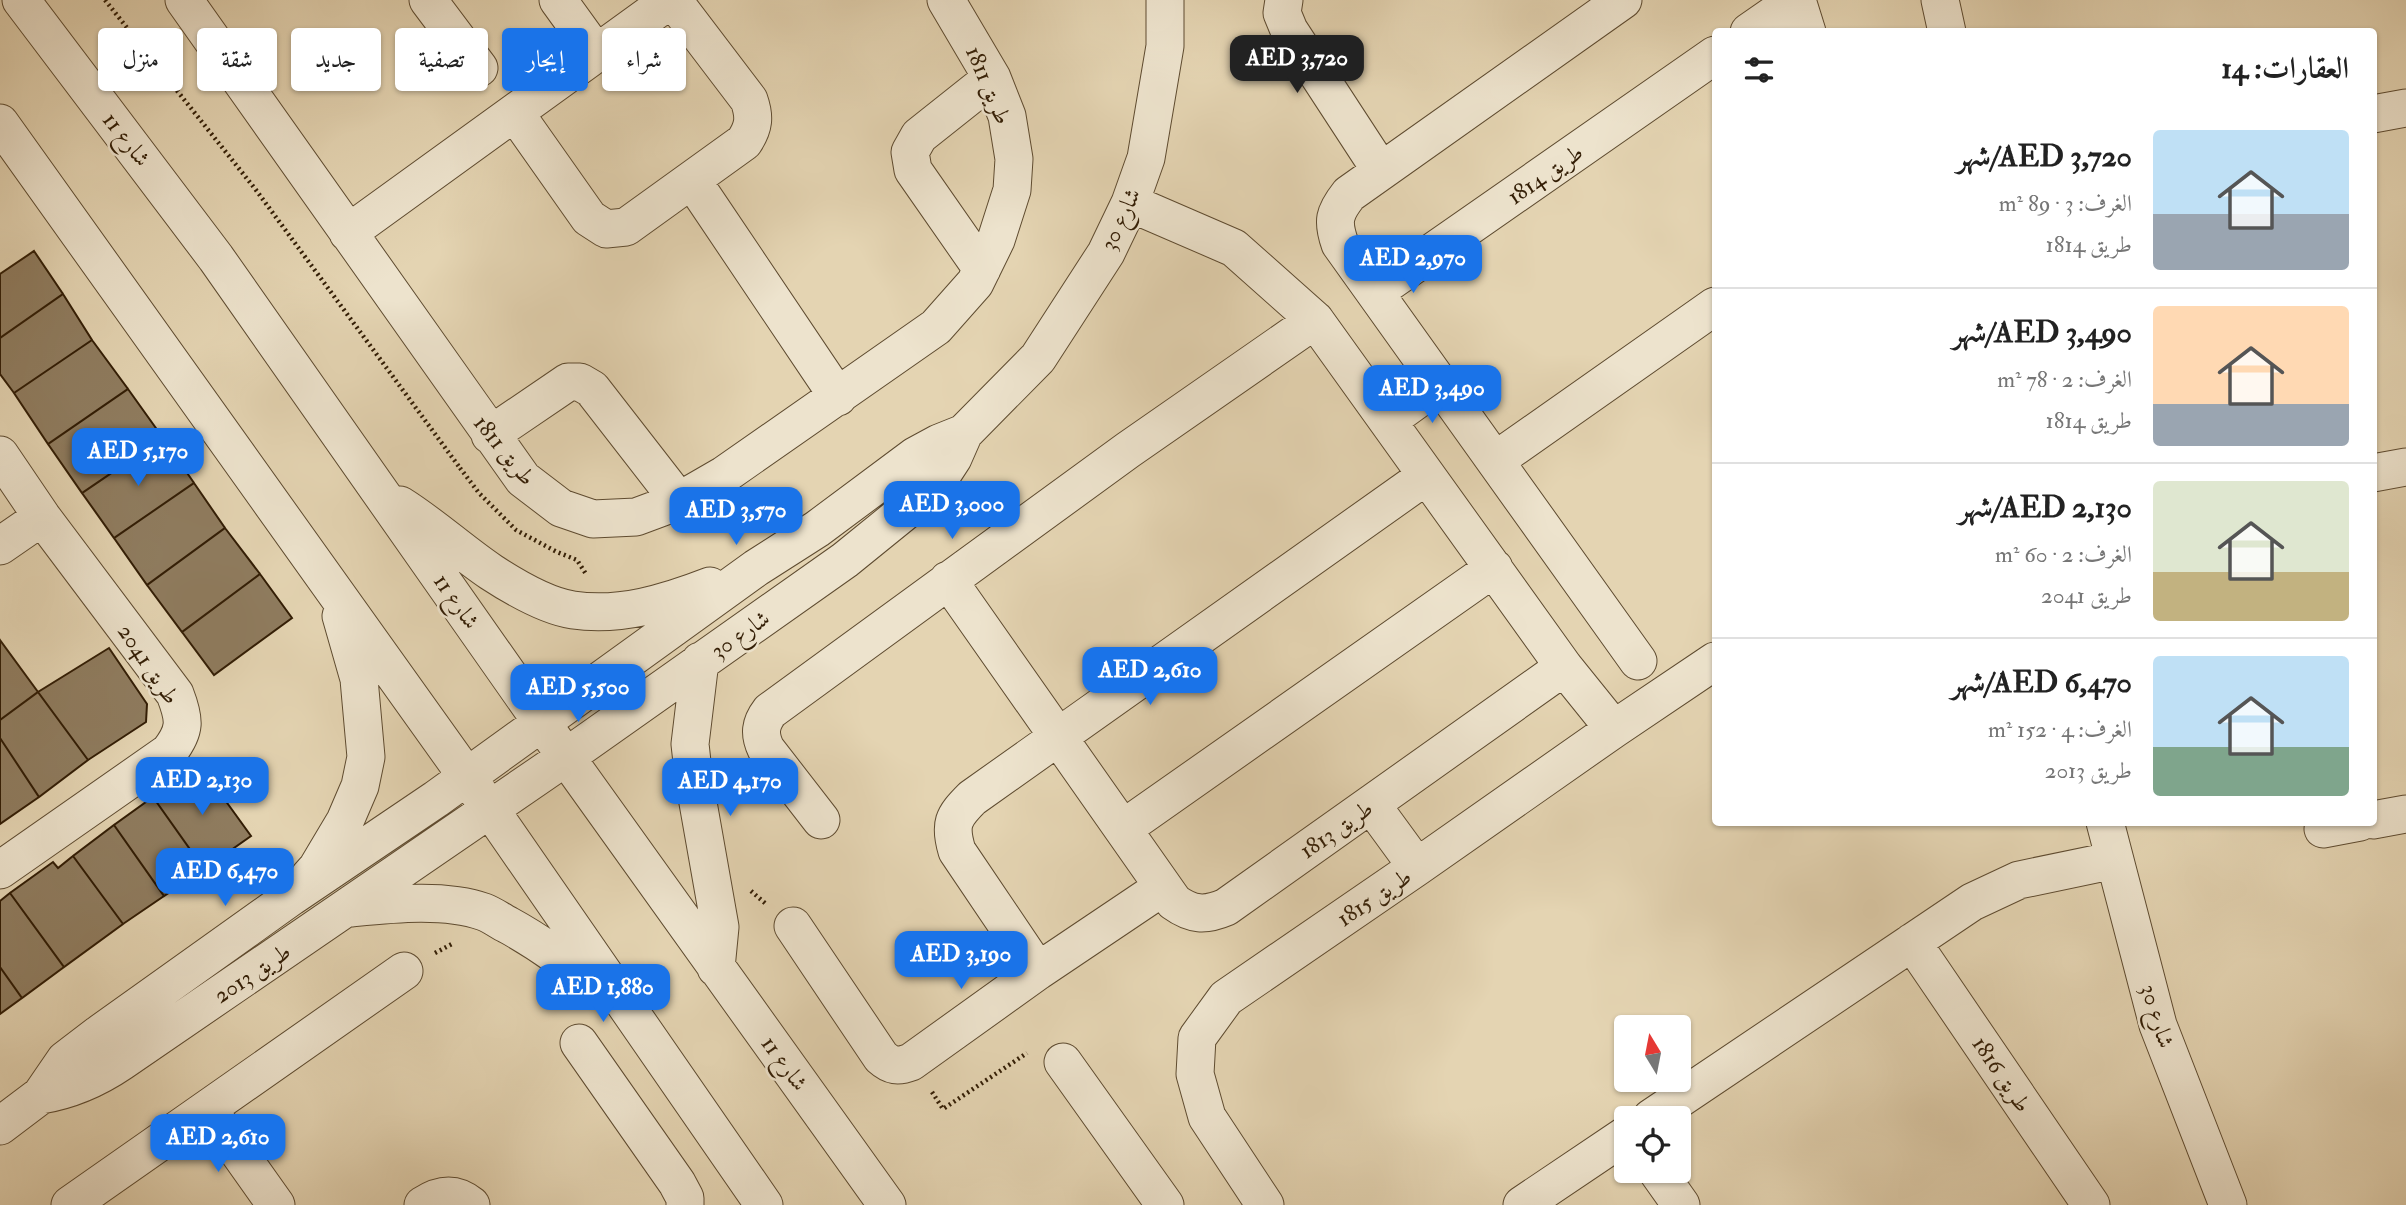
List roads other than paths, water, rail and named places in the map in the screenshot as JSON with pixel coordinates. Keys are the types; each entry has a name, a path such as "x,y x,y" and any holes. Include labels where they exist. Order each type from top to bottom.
{"street":[{"name":"شارع 11","path":"21,0 216,258 566,758 887,1205"},
{"name":"طريق 1811","path":"184,0 523,479 561,508 593,519 636,517 679,501 724,475 936,327 975,284 996,240 1012,190 1014,159 1007,117 992,78 946,0"},
{"path":"428,0 449,28"},
{"path":"558,0 597,54"},
{"path":"348,233 672,0 749,100 754,114 752,129 744,142 626,226 607,229 589,219 515,113"},
{"name":"شارع 30","path":"490,809 845,560 919,500 938,481 953,458 964,433 1038,358 1106,253 1130,203 1146,158 1157,96 1165,46 1165,0"},
{"path":"1284,0 1282,13 1289,30 1381,171"},
{"path":"1623,0 1349,194 1338,208 1334,226 1340,244 1638,661"},
{"path":"1755,28 1796,0 1806,28"},
{"path":"1940,0 1946,28"},
{"name":"طريق 1814","path":"1375,292 1712,57"},
{"path":"982,269 913,170 910,152 919,136 992,78"},
{"path":"2377,113 2406,108"},
{"path":"0,123 490,809 764,1205"},
{"path":"692,180 838,397"},
{"path":"1130,203 1234,248 1315,320 1564,667 1614,729"},
{"path":"1496,460 1712,308"},
{"path":"821,820 766,749 761,729 770,711 948,580 1315,320"},
{"path":"490,435 568,382 580,382 592,389 679,501"},
{"path":"1389,420 1440,383"},
{"name":"شارع 30","path":"466,777 756,568 817,529 915,456 964,433"},
{"name":"طريق 2041","path":"0,455 42,517 176,694 183,716 180,737 169,752 0,870"},
{"path":"2377,471 2406,467"},
{"path":"1038,971 957,851 951,831 957,813 972,798 1426,476"},
{"path":"381,493 419,517 489,570 529,594 572,610 619,611 661,603 756,568"},
{"path":"0,546 42,517"},
{"path":"1124,828 1494,568"},
{"name":"طريق 1813","path":"948,580 1174,902 1185,910 1198,914 1219,910 1564,667"},
{"path":"291,897 317,868 345,821 360,786 366,757 359,678 331,585"},
{"path":"700,661 690,744 696,794 720,926 716,968"},
{"name":"طريق 1815","path":"1265,1205 1207,1117 1195,1074 1197,1038 1226,998 1712,663"},
{"name":"طريق 2013","path":"0,1126 41,1095 65,1060 82,1046 291,897 466,777"},
{"path":"1371,804 1417,867"},
{"name":"طريق 2013","path":"41,1095 63,1092 103,1074 490,809"},
{"path":"2377,819 2406,814"},
{"name":"شارع 30","path":"2106,826 2158,1025 2228,1205"},
{"path":"2323,829 2339,826"},
{"path":"1669,1106 1972,902 1995,890 2044,874 2115,860"},
{"path":"793,926 881,1057 889,1064 901,1066 911,1062 1038,971 1163,887"},
{"path":"346,909 392,904 440,904 484,912 527,935 569,963 638,1024"},
{"name":"طريق 1816","path":"1912,942 2091,1205"},
{"path":"71,1205 404,971"},
{"path":"579,1043 677,1182 685,1198 685,1205"},
{"path":"1063,1062 1165,1205"},
{"path":"208,1109 269,1203"},
{"path":"1522,1205 1614,1143"},
{"path":"1665,1183 1681,1205"},
{"path":"423,1205 439,1196 450,1195 471,1205"}]}
